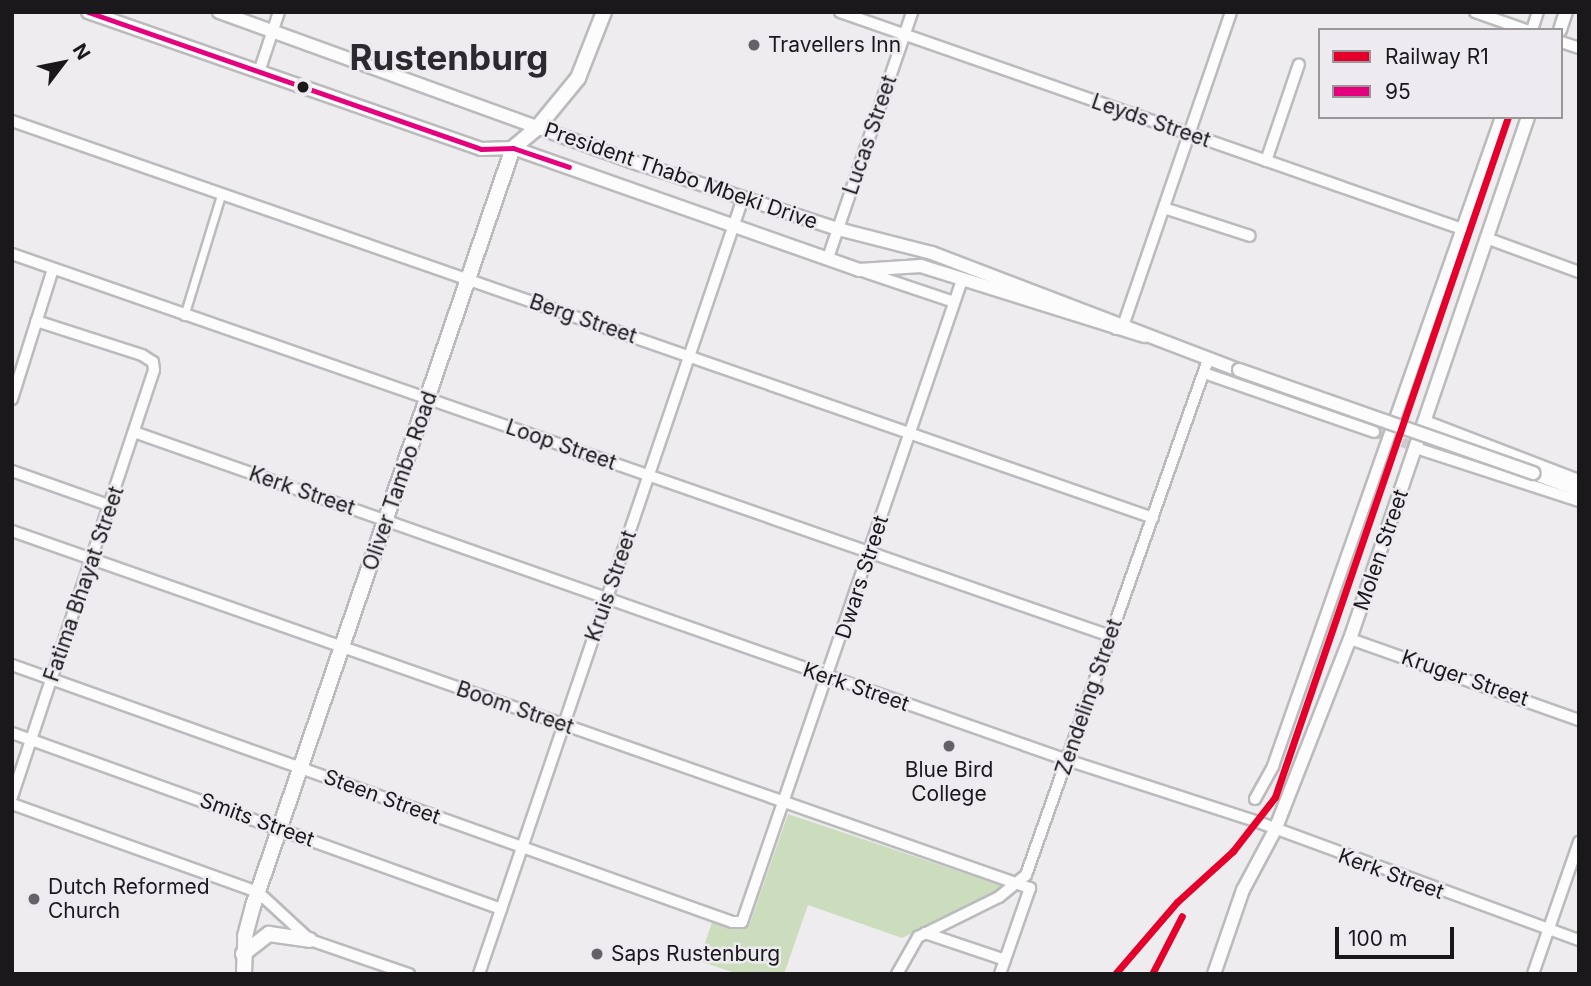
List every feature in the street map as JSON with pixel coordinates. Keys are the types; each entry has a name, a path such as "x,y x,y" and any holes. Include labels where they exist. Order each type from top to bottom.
{"main road":[{"path":"513,148 539,128 578,78 604,12"},
{"name":"Oliver Tambo Road","path":"244,974 243,954 258,892 303,769 513,148"},
{"path":"243,954 269,934 310,940"}],"street":[{"name":"President Thabo Mbeki Drive","path":"88,12 481,149 513,148 859,270 921,266 1119,326"},
{"name":"President Thabo Mbeki Drive","path":"219,12 500,110 539,128 743,198 838,229 932,253 1144,336 1206,367 1239,370 1579,490"},
{"path":"259,72 279,12"},
{"name":"Leyds Street","path":"840,12 1462,229"},
{"name":"Lucas Street","path":"828,258 912,12"},
{"path":"1119,326 1164,208 1231,12"},
{"path":"1475,12 1520,28"},
{"path":"1266,161 1299,64"},
{"name":"Molen Street","path":"1255,799 1273,766 1500,119"},
{"name":"Molen Street","path":"1214,974 1254,863 1275,830 1350,639 1527,119"},
{"name":"Berg Street","path":"12,121 1153,518"},
{"path":"184,316 221,195"},
{"name":"Kruis Street","path":"480,974 562,724 607,600 743,198"},
{"path":"1164,208 1250,236"},
{"path":"1486,238 1579,272"},
{"name":"Loop Street","path":"12,254 1110,636"},
{"path":"13,394 53,269"},
{"path":"859,270 954,302"},
{"name":"Dwars Street","path":"748,914 962,280"},
{"name":"Fatima Bhayat Street","path":"12,797 94,559 154,370 147,357 36,321"},
{"path":"1206,367 1374,432"},
{"name":"Zendeling Street","path":"1018,884 1026,874 1206,367"},
{"path":"1425,421 1579,480"},
{"name":"Kerk Street","path":"134,432 828,678 1275,830 1579,940"},
{"path":"1422,450 1579,501"},
{"path":"12,471 111,506"},
{"name":"Boom Street","path":"12,531 1018,884"},
{"name":"Kruger Street","path":"1350,639 1579,720"},
{"name":"Steen Street","path":"12,665 732,922 743,922 748,914"},
{"name":"Smits Street","path":"12,733 501,909"},
{"path":"12,804 258,892 310,940 409,974"},
{"path":"1533,974 1579,842"},
{"path":"897,974 909,946 925,933 1018,884 1030,888 1000,974"},
{"path":"925,933 1005,960"}],"green space":[{"path":"788,814 1006,887 902,938 808,905 784,974 738,974 699,961 712,922 733,929 750,923"}],"tunnel":[{"path":"1374,432 1421,449"}],"rail line":[{"name":"R1","path":"1115,974 1177,902 1233,851 1275,797 1507,119"},
{"name":"R1","path":"1152,974 1182,916"}],"transit line":[{"name":"95","path":"88,12 481,149 513,148 569,167"}],"place":[{"name":"Travellers Inn","path":"754,45"},
{"name":"Blue Bird College","path":"949,746"},
{"name":"Dutch Reformed Church","path":"34,899"},
{"name":"Saps Rustenburg","path":"597,954"}],"district":[{"name":"Rustenburg","path":"449,57"}]}
